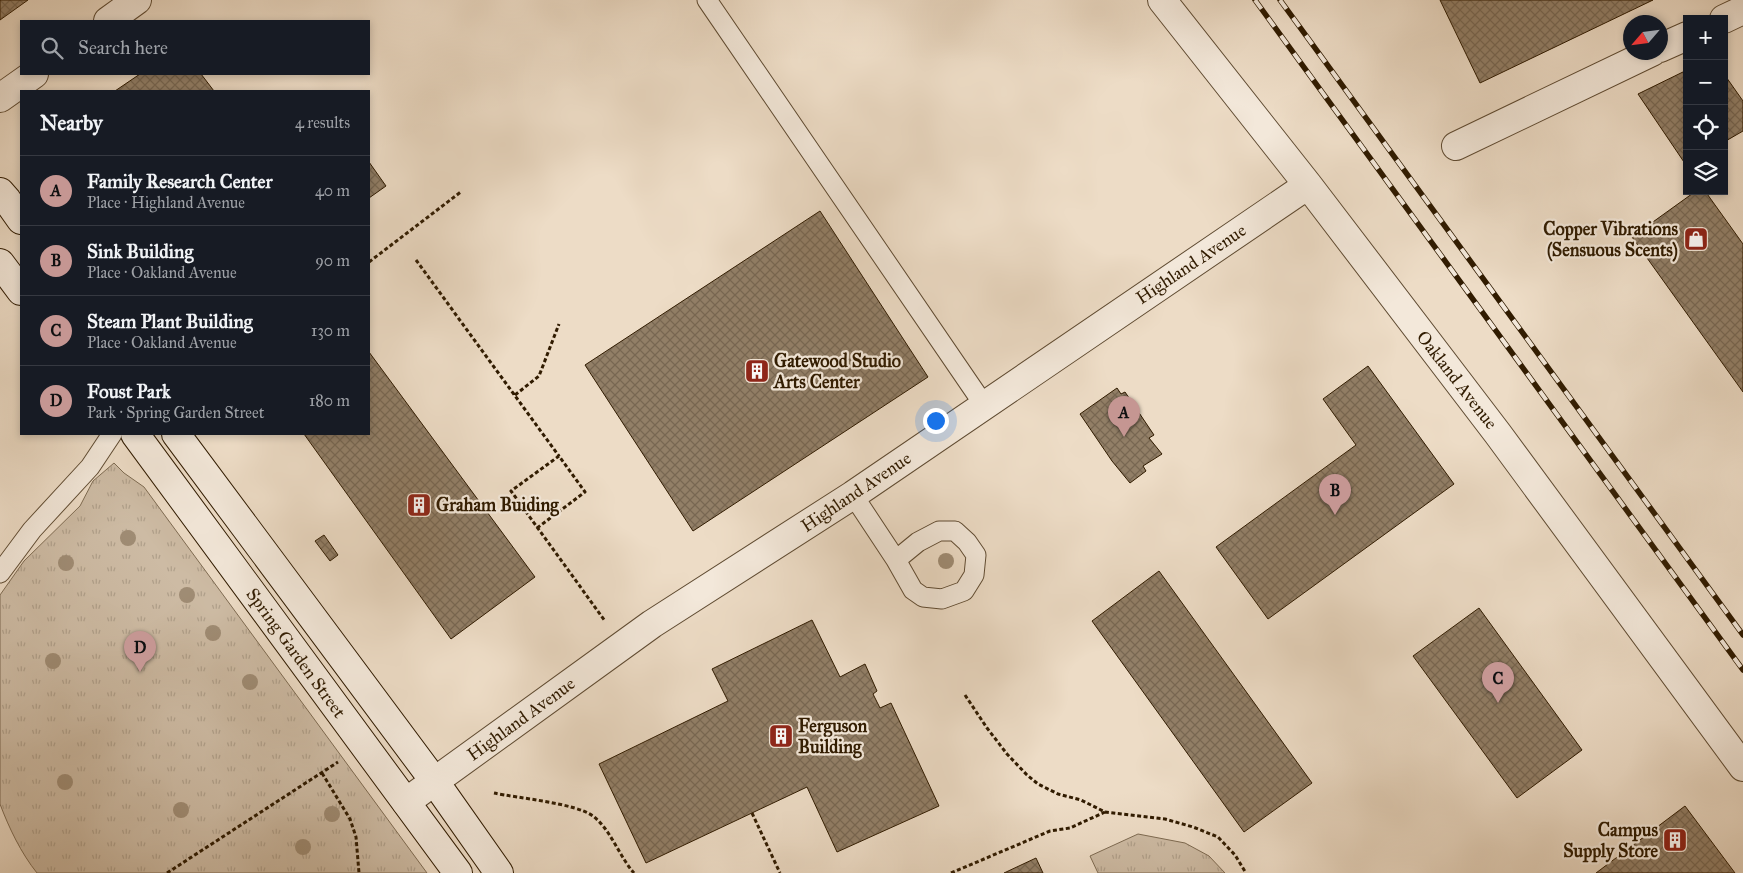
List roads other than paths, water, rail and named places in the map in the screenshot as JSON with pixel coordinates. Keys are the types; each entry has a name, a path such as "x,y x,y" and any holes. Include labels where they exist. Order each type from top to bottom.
{"street":[{"path":"109,20 137,0"},
{"name":"Oakland Avenue","path":"1162,0 1308,185 1504,442 1743,767"},
{"path":"1728,17 1743,10"},
{"path":"1668,44 1683,38"},
{"path":"1456,146 1635,60"},
{"path":"0,98 33,75"},
{"name":"Highland Avenue","path":"406,802 652,624 853,495 1308,185"},
{"path":"0,192 20,219"},
{"path":"0,263 20,290"},
{"name":"Spring Garden Street","path":"135,435 458,873"},
{"name":"Spring Garden Street","path":"177,435 435,782 499,873"}],"lane":[{"path":"707,0 984,406"},
{"path":"0,573 32,530 90,467 111,435"},
{"path":"853,495 896,560"}],"railway":[{"path":"1255,0 1743,670"},
{"path":"1280,0 1743,635"}],"place":[{"name":"Copper Vibrations (Sensuous Scents)","path":"1696,239"},
{"name":"Gatewood Studio Arts Center","path":"757,371"},
{"name":"Family Research Center","path":"1124,437"},
{"name":"Graham Buiding","path":"419,505"},
{"name":"Sink Building","path":"1335,515"},
{"name":"Foust Park","path":"140,672"},
{"name":"Steam Plant Building","path":"1498,703"},
{"name":"Ferguson Building","path":"781,736"},
{"name":"Campus Supply Store","path":"1675,840"}]}
